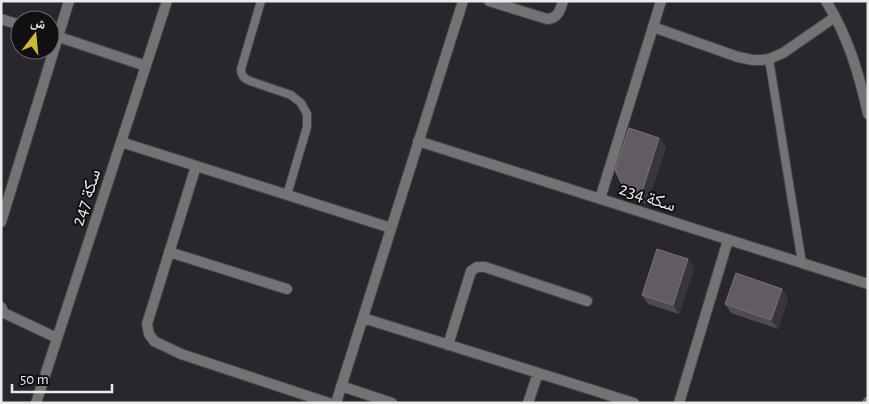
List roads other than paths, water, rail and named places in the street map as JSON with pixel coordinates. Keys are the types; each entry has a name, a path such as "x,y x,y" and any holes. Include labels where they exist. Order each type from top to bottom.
{"street":[{"path":"60,22 69,1"},
{"name":"سكة 247","path":"36,403 167,1"},
{"path":"336,403 462,1"},
{"path":"489,1 547,19 556,16 563,1"},
{"path":"600,199 662,1"},
{"path":"826,1 850,47 868,114"},
{"path":"653,27 746,59 761,60 783,53 836,17"},
{"path":"60,38 146,66"},
{"path":"1,222 47,60"},
{"name":"سكة 234","path":"418,141 868,284"},
{"path":"121,142 391,228"},
{"path":"196,166 147,324 149,334 154,341 181,354 329,403"},
{"path":"679,403 728,240"},
{"path":"169,252 286,290"},
{"path":"448,345 471,271 477,266 588,301"},
{"path":"1,307 4,313 57,338"},
{"path":"363,318 634,403"},
{"path":"528,403 538,373"},
{"path":"342,386 392,403"}],"lane":[{"path":"261,1 240,69 242,75 250,82 296,98 304,108 308,120 306,133 287,195"},
{"path":"769,59 802,263"}]}
